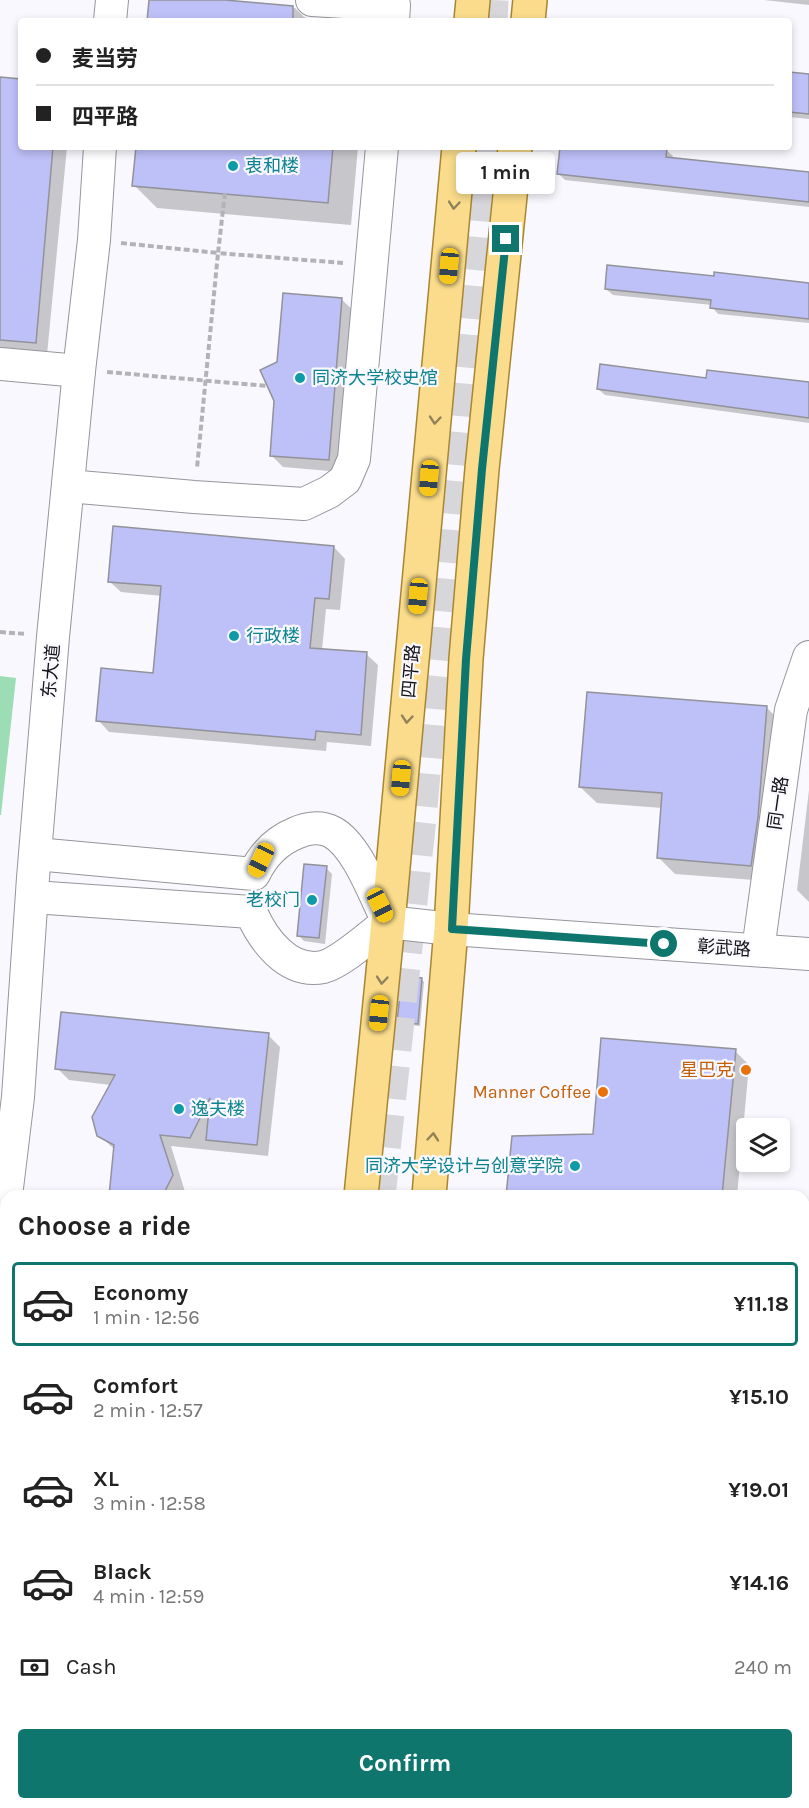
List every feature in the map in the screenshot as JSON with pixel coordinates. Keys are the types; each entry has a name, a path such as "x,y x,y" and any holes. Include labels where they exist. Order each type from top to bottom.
{"main road":[{"path":"471,18 473,0"},
{"path":"528,18 530,0"},
{"name":"四平路","path":"362,1190 459,150"},
{"path":"430,1190 452,929 467,647 482,469 515,150"}],"street":[{"path":"110,18 112,0"},
{"path":"312,0 394,5 393,18"},
{"name":"东大道","path":"7,1190 18,1097 52,648 94,240 100,150"},
{"path":"68,486 304,504 345,480 354,459 382,150"},
{"path":"0,364 79,370"},
{"name":"同一路","path":"758,950 791,710 809,657"},
{"path":"308,828 331,831 352,849 388,922 345,956 323,966 300,967 277,952 258,928 251,912 250,889 254,874 261,860 283,838 308,828"},
{"path":"36,854 254,874"},
{"path":"33,897 251,912"},
{"name":"彰武路","path":"388,922 452,929 809,954"}],"path":[{"path":"194,497 225,194"},
{"path":"94,240 371,266"},
{"path":"79,370 267,386"}],"green space":[{"path":"0,676 16,678 1,815 0,815"}],"building":[{"path":"149,0 225,0 293,6 293,18 147,18"},
{"path":"792,72 809,74 809,114 792,112"},
{"path":"0,77 18,79 18,150 53,150 36,343 0,340"},
{"name":"衷和楼","path":"136,150 333,150 328,203 132,186"},
{"path":"560,150 667,150 666,157 809,172 809,202 557,174"},
{"path":"607,265 714,276 714,272 809,283 809,319 710,308 711,300 605,289"},
{"name":"同济大学校史馆","path":"283,293 342,298 329,460 270,456 274,401 260,370 277,362"},
{"path":"600,364 706,378 707,370 809,382 809,418 597,389"},
{"name":"行政楼","path":"113,526 334,546 329,599 315,598 310,648 367,652 361,735 316,731 315,740 96,721 101,668 153,673 161,586 108,582"},
{"path":"587,692 767,706 758,817 751,866 657,858 662,793 579,787"},
{"name":"老校门","path":"304,864 327,866 319,938 297,936"},
{"path":"402,976 422,978 418,1024 397,1022"},
{"name":"逸夫楼","path":"61,1012 269,1033 257,1145 206,1140 210,1098 190,1138 160,1135 173,1175 166,1190 110,1190 114,1145 97,1136 92,1117 115,1075 55,1069"},
{"path":"601,1038 736,1049 723,1190 507,1190 512,1136 593,1134"}],"tunnel":[{"path":"491,18 492,0"},
{"path":"380,1190 420,818 480,150"}],"place":[{"name":"衷和楼","path":"233,166"},
{"name":"同济大学校史馆","path":"300,378"},
{"name":"行政楼","path":"234,636"},
{"name":"老校门","path":"312,900"},
{"name":"星巴克","path":"746,1070"},
{"name":"Manner Coffee","path":"603,1092"},
{"name":"逸夫楼","path":"179,1109"},
{"name":"同济大学设计与创意学院","path":"575,1166"}],"route":[{"path":"506,239 482,469 466,659 452,929 664,944"}]}
